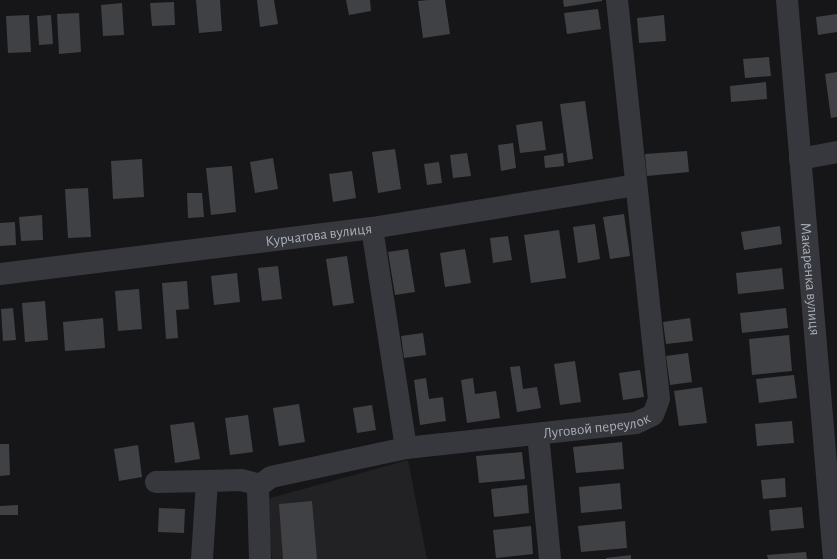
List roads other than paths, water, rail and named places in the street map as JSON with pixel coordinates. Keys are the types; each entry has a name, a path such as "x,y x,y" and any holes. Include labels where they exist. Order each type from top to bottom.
{"street":[{"name":"Луговой переулок","path":"260,484 272,477 406,448 636,423 653,415 659,399 617,0"},
{"name":"Макаренка вулиця","path":"787,0 800,159 830,435 834,559"},
{"path":"800,159 837,152"},
{"name":"Курчатова вулиця","path":"0,274 372,228 636,185"},
{"path":"372,228 406,448"},
{"path":"538,434 550,559"},
{"path":"156,482 241,480 260,484 257,498 260,559"},
{"path":"202,559 207,481"}]}
